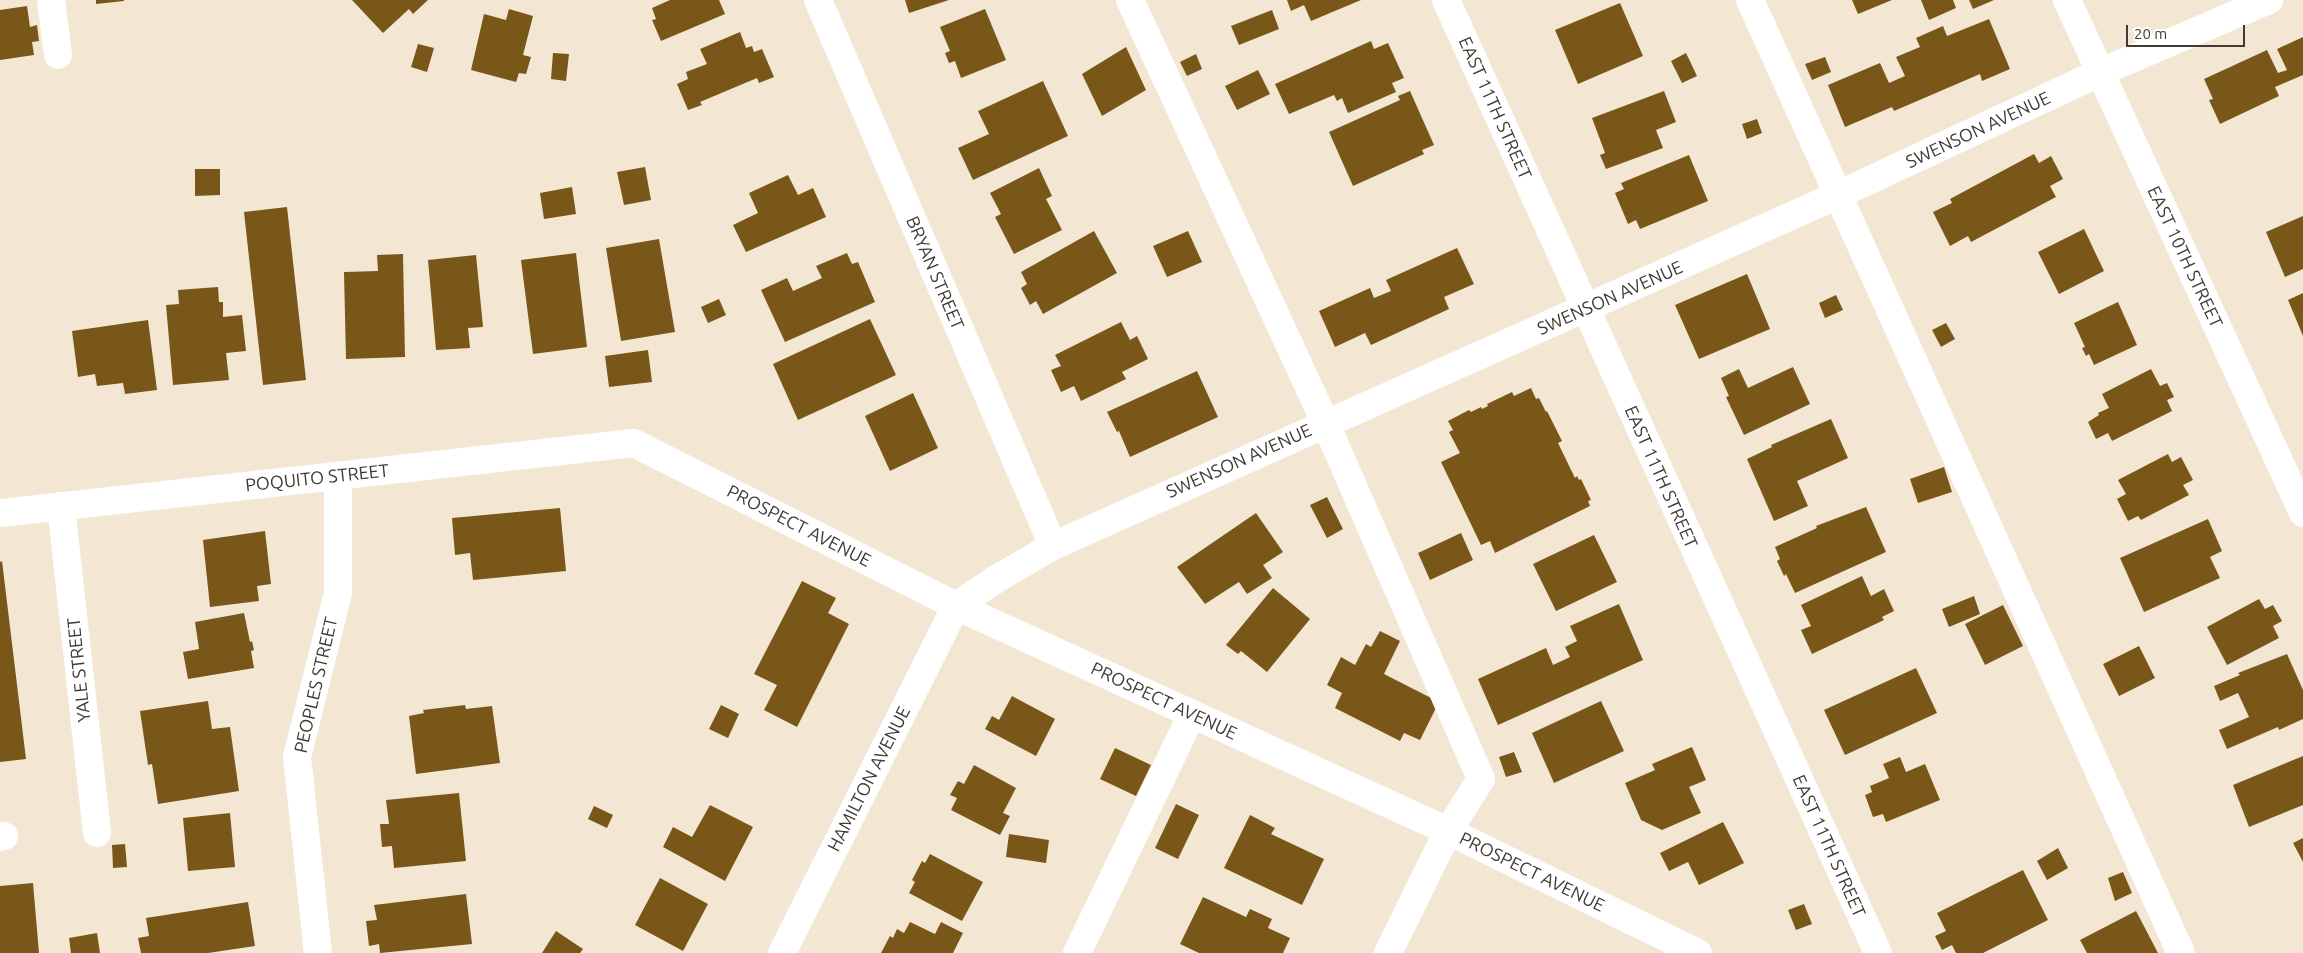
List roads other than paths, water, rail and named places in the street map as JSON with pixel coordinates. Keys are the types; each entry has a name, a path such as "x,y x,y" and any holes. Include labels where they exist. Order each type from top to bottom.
{"street":[{"path":"52,0 58,55"},
{"name":"BRYAN STREET","path":"818,0 1052,546"},
{"path":"1130,0 1325,422 1481,779 1448,831 1388,953"},
{"name":"EAST 11TH STREET","path":"1446,0 1878,953"},
{"path":"1750,0 2181,953"},
{"name":"EAST 10TH STREET","path":"2068,0 2303,513"},
{"name":"SWENSON AVENUE","path":"956,606 1052,546 1325,422 1838,196 2101,72 2269,0"},
{"name":"PROSPECT AVENUE","path":"634,443 956,606 1448,831 1695,952"},
{"name":"POQUITO STREET","path":"0,513 634,443"},
{"name":"PEOPLES STREET","path":"318,953 297,758 338,593 338,476"},
{"name":"YALE STREET","path":"61,506 97,833"},
{"name":"HAMILTON AVENUE","path":"782,953 956,606"},
{"path":"1077,953 1192,714"}]}
